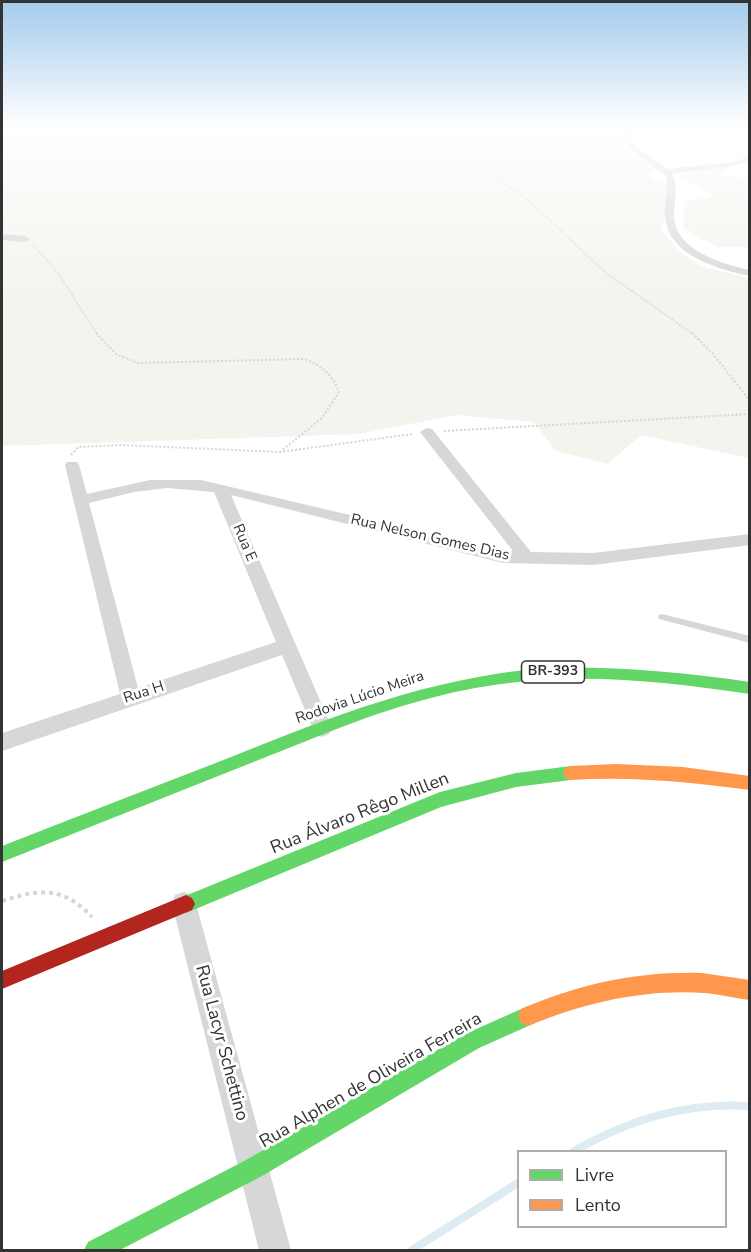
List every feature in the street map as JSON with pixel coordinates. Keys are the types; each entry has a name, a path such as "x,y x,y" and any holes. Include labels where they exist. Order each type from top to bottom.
{"street":[{"path":"672,184 670,224 675,235 713,263 750,273"},
{"path":"2,237 25,238"},
{"path":"427,432 528,559"},
{"path":"72,465 131,698"},
{"path":"82,500 149,483 190,483 220,488"},
{"name":"Rua Nelson Gomes Dias","path":"220,488 488,554 528,559 593,559 750,539"},
{"name":"Rua E","path":"220,488 322,728"},
{"name":"Rua H","path":"2,742 287,646"},
{"name":"Rodovia Lúcio Meira","path":"2,854 322,728 432,690 504,677 570,672 679,678 750,688"},
{"name":"Rua Álvaro Rêgo Millen","path":"2,980 440,800 500,782 560,773 612,769 668,772 750,783"},
{"name":"Rua Lacyr Schettino","path":"184,904 275,1251"},
{"name":"Rua Alphen de Oliveira Ferreira","path":"96,1251 254,1168 472,1041 550,1006 596,992 652,984 697,983 750,990"}],"lane":[{"path":"662,617 750,640"}],"path":[{"path":"504,184 526,198 606,273 687,328 713,354 750,400"},
{"path":"25,238 38,249 64,280 96,335 115,355 130,362 153,364 304,359 315,362 324,369 337,384 339,392 336,402 310,432 280,452"},
{"path":"72,465 70,456 74,450 88,446 120,444 280,452 427,432 750,414"},
{"path":"2,901 30,892 61,894 77,902 90,915 104,938"}],"shaded area":[{"path":"2,184 666,184 670,195 661,230 682,254 704,267 749,278 749,458 641,435 608,464 556,451 534,422 456,415 359,434 2,446"},
{"path":"694,184 749,184 749,247 718,247 684,229 684,202 713,196"}],"waterway":[{"path":"576,1150 636,1122 680,1110 750,1106"},
{"path":"412,1250 517,1184"}],"traffic: fast":[{"path":"2,854 328,725 445,688 509,677 578,673 647,675 750,688"},
{"path":"186,904 440,800 516,780 571,773"},
{"path":"96,1250 254,1168 472,1041 528,1016"}],"traffic: slow":[{"path":"571,773 616,771 660,773 750,783"},
{"path":"528,1016 588,995 652,984 695,983 750,990"}],"traffic: jam":[{"path":"2,980 186,904"}]}
